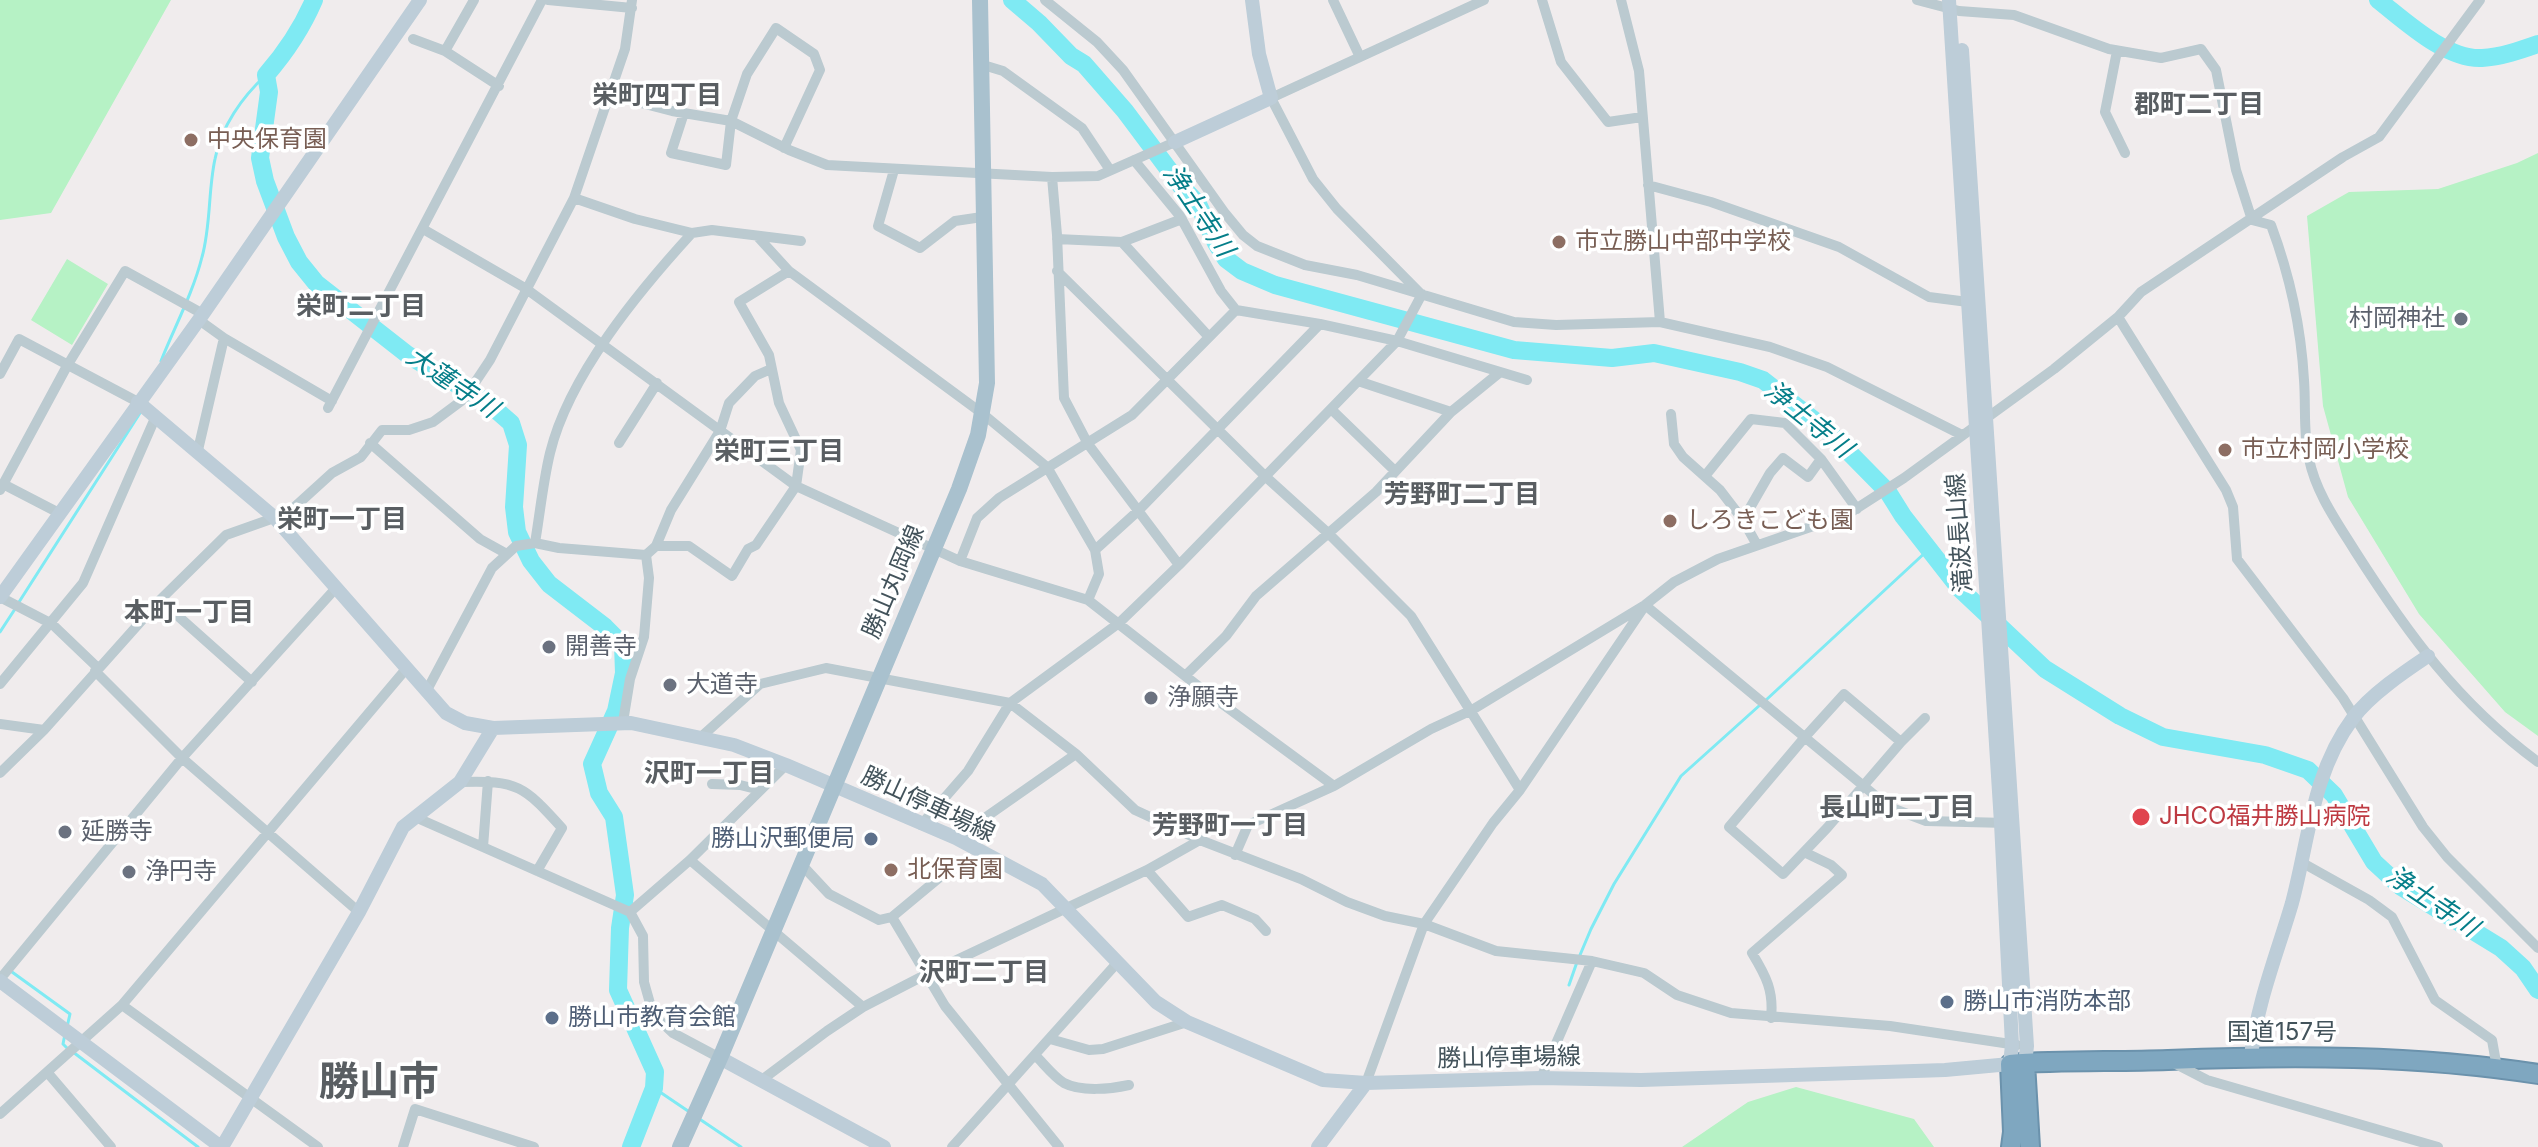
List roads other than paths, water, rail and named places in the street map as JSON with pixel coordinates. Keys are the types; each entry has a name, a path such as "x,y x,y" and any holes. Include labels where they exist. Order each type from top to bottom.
{"highway":[{"name":"国道157号","path":"2018,1055 2168,1060 2251,1056 2348,1057 2538,1074"},
{"path":"2011,1147 2018,1055"},
{"path":"2018,1055 2030,1147"}],"main road":[{"path":"0,597 201,317 420,0"},
{"name":"勝山丸岡線","path":"680,1147 970,461 983,414 987,383 980,0"},
{"path":"1175,142 1271,98 1259,54 1252,0"},
{"name":"滝波長山線","path":"1954,5 1968,302 1980,422"},
{"name":"滝波長山線","path":"1954,5 2007,823 2018,1055"},
{"name":"勝山停車場線","path":"138,402 274,517 446,713 465,723 493,728 623,722 734,745 786,765 956,838 1042,884 1068,907 1156,1002 1187,1022 1323,1080 1366,1083 1807,1075 1945,1070 2018,1055"},
{"path":"2251,1056 2255,1021 2292,901 2315,797 2327,763 2354,717 2402,674 2428,656"},
{"path":"0,980 221,1147 359,912 403,827 460,782 493,728"},
{"path":"720,1058 763,1079 862,1142 884,1147"},
{"path":"1318,1147 1328,1141 1366,1083"}],"street":[{"path":"445,51 474,0"},
{"path":"0,773 44,730 160,600 226,535 288,513 332,473 361,457 382,430 409,430 433,422 464,399 490,360 574,198 625,49 632,3 545,0 330,405 224,338 201,317 125,271 67,366 1,487 59,513"},
{"path":"1045,0 1097,42 1123,70 1224,212 1257,246 1305,265 1357,275 1514,322 1556,325 1660,322 1770,347 1827,367 1962,435"},
{"path":"1333,0 1360,57"},
{"path":"1422,294 1337,209 1313,179 1271,98 1484,0"},
{"path":"1542,0 1561,62 1608,122 1642,117"},
{"path":"1621,0 1639,71 1660,322"},
{"path":"1917,0 2014,15 2117,51 2161,58 2201,49 2216,70 2236,170 2252,220"},
{"path":"1235,855 1248,825 1334,786 1431,729 1472,710 1645,605 1674,582 1718,559 1848,514 1904,478 2054,369 2118,317 2141,292 2343,157 2379,137 2480,0"},
{"path":"684,113 671,153 726,165 731,121 747,74 776,28 814,54 820,70 784,148"},
{"path":"413,39 445,51 499,86"},
{"path":"2117,51 2105,112 2125,153"},
{"path":"980,64 1003,71 1082,128 1110,170"},
{"path":"610,95 731,121 784,148 827,165 1052,177 1098,176 1175,142"},
{"path":"1137,159 1182,219 1221,291 1236,310 1398,338 1527,380"},
{"path":"894,170 878,226 920,248 955,221 982,217"},
{"path":"1052,177 1064,398 1088,444 1179,565"},
{"path":"1648,185 1711,202 1839,247 1929,297 1968,302"},
{"path":"574,198 635,219 692,233 712,230 801,241"},
{"path":"1057,239 1122,242 1182,219"},
{"path":"2252,220 2271,225 2296,301 2304,381 2304,434 2324,502 2399,620 2428,656 2467,701 2538,762"},
{"path":"423,229 525,288 796,486 960,561 1088,600 1334,786"},
{"path":"535,543 550,451 571,400 604,343 656,273 692,233"},
{"path":"757,236 789,271 983,414 1047,467 1095,550 1099,574 1088,600"},
{"path":"1122,242 1209,337"},
{"path":"656,546 689,546 732,576 748,549 756,545 796,486 801,450 779,403 769,355 739,302 789,271"},
{"path":"1057,271 1411,616 1520,790"},
{"path":"921,825 968,771 1010,703 1119,623 1179,565 1398,338 1422,294"},
{"path":"960,561 977,518 999,498 1132,415 1236,310"},
{"path":"2118,317 2226,490 2233,507 2237,559 2343,698 2423,827 2447,857 2538,948"},
{"path":"1095,550 1138,511 1320,324"},
{"path":"198,450 224,338"},
{"path":"0,374 19,339 138,402"},
{"path":"426,692 492,568 516,546 535,543 646,555 656,546 671,510 720,431 729,403 755,376 771,369"},
{"path":"1186,675 1226,636 1256,596 1329,534 1451,412 1499,373"},
{"path":"1358,381 1451,412"},
{"path":"619,443 657,383"},
{"path":"1331,409 1395,471"},
{"path":"1671,414 1674,444 1683,457 1720,490 1757,545"},
{"path":"0,684 83,583 156,416"},
{"path":"1705,476 1751,419 1785,423 1821,459 1857,509"},
{"path":"370,443 480,539 507,554"},
{"path":"1743,520 1770,473 1783,458 1808,477 1821,459"},
{"path":"623,722 630,679 644,637 649,578 646,555"},
{"path":"0,980 182,758 336,588"},
{"path":"0,597 52,624 182,758 359,912"},
{"path":"160,600 252,682"},
{"path":"1645,605 1889,807 1926,821 2007,823"},
{"path":"1366,1083 1424,924 1493,823 1520,790 1645,605"},
{"path":"701,737 760,684 826,668 1010,703 1076,754 1135,810 1385,916 1424,924 1496,951 1592,961 1644,973 1677,995 1731,1013 1890,1026 2018,1055"},
{"path":"0,1114 122,1005 406,669"},
{"path":"1901,742 1844,694 1729,827 1783,874 1925,718"},
{"path":"0,724 44,730"},
{"path":"956,838 1076,754"},
{"path":"630,912 690,860 786,765"},
{"path":"483,847 488,781"},
{"path":"460,782 496,781 531,793 562,828 537,871"},
{"path":"712,784 740,785 760,790"},
{"path":"415,817 630,912 643,936 644,982 653,1014 673,1033 720,1058"},
{"path":"763,1079 863,1007 1147,870 1200,840"},
{"path":"1771,1018 1771,985 1752,953 1842,875 1831,865 1804,852"},
{"path":"690,860 771,932 863,1007"},
{"path":"801,864 829,894 879,920 892,917 951,868 997,860"},
{"path":"2301,862 2369,900 2392,917 2435,1000 2492,1040 2497,1068"},
{"path":"1147,870 1188,917 1222,905 1255,919 1266,931"},
{"path":"892,917 945,1006 1059,1147"},
{"path":"1541,1078 1592,961"},
{"path":"952,1147 1117,963"},
{"path":"122,1005 318,1147"},
{"path":"1050,1039 1089,1050 1103,1049 1187,1022"},
{"path":"1036,1056 1063,1083 1077,1087 1129,1085"},
{"path":"2168,1060 2207,1080 2438,1147"},
{"path":"47,1072 111,1147"},
{"path":"403,1147 415,1109 506,1143 534,1147"}],"waterway":[{"name":"大蓮寺川","path":"314,0 293,39 266,75 269,92 260,158 265,181 286,237 299,262 316,283 408,355 488,403 511,423 518,445 514,507 517,532 531,561 549,584 605,627 623,645 624,673 616,711 592,764 599,793 614,817 625,895 620,928 618,990 655,1072 654,1088 631,1147"},
{"name":"浄土寺川","path":"1012,0 1071,56 1084,64 1125,111 1198,204 1226,259 1242,271 1275,285 1514,350 1612,358 1654,353 1763,380 1828,431 1888,492 1960,589 2045,669 2120,716 2163,737 2265,755 2308,770 2334,795 2374,862 2400,886 2501,948 2523,968 2538,990"},
{"path":"2378,0 2427,38 2468,57 2496,56 2538,44"},
{"path":"161,361 202,257 213,171 222,135 241,103 266,75"},
{"path":"19,602 140,413"},
{"path":"1766,700 1928,550"},
{"path":"0,632 15,609"},
{"path":"1580,955 1614,884 1681,776 1760,705"},
{"path":"1569,985 1577,962"},
{"path":"12,972 70,1014 67,1027"},
{"path":"65,1034 63,1044 67,1048"},
{"path":"73,1052 198,1147"},
{"path":"654,1088 688,1111"},
{"path":"698,1118 741,1147"}],"place":[{"name":"中央保育園","path":"191,140"},
{"name":"市立勝山中部中学校","path":"1559,242"},
{"name":"村岡神社","path":"2461,319"},
{"name":"市立村岡小学校","path":"2225,450"},
{"name":"しろきこども園","path":"1670,521"},
{"name":"開善寺","path":"549,647"},
{"name":"大道寺","path":"670,685"},
{"name":"浄願寺","path":"1151,698"},
{"name":"JHCO福井勝山病院","path":"2141,817"},
{"name":"延勝寺","path":"65,832"},
{"name":"勝山沢郵便局","path":"871,839"},
{"name":"北保育園","path":"891,870"},
{"name":"浄円寺","path":"129,872"},
{"name":"勝山市消防本部","path":"1947,1002"},
{"name":"勝山市教育会館","path":"552,1018"}],"district":[{"name":"栄町四丁目","path":"657,96"},
{"name":"郡町二丁目","path":"2199,105"},
{"name":"栄町二丁目","path":"361,307"},
{"name":"栄町三丁目","path":"779,452"},
{"name":"芳野町二丁目","path":"1462,495"},
{"name":"栄町一丁目","path":"342,520"},
{"name":"本町一丁目","path":"189,613"},
{"name":"沢町一丁目","path":"709,774"},
{"name":"長山町二丁目","path":"1897,808"},
{"name":"芳野町一丁目","path":"1230,826"},
{"name":"沢町二丁目","path":"984,973"},
{"name":"勝山市","path":"379,1083"}]}
